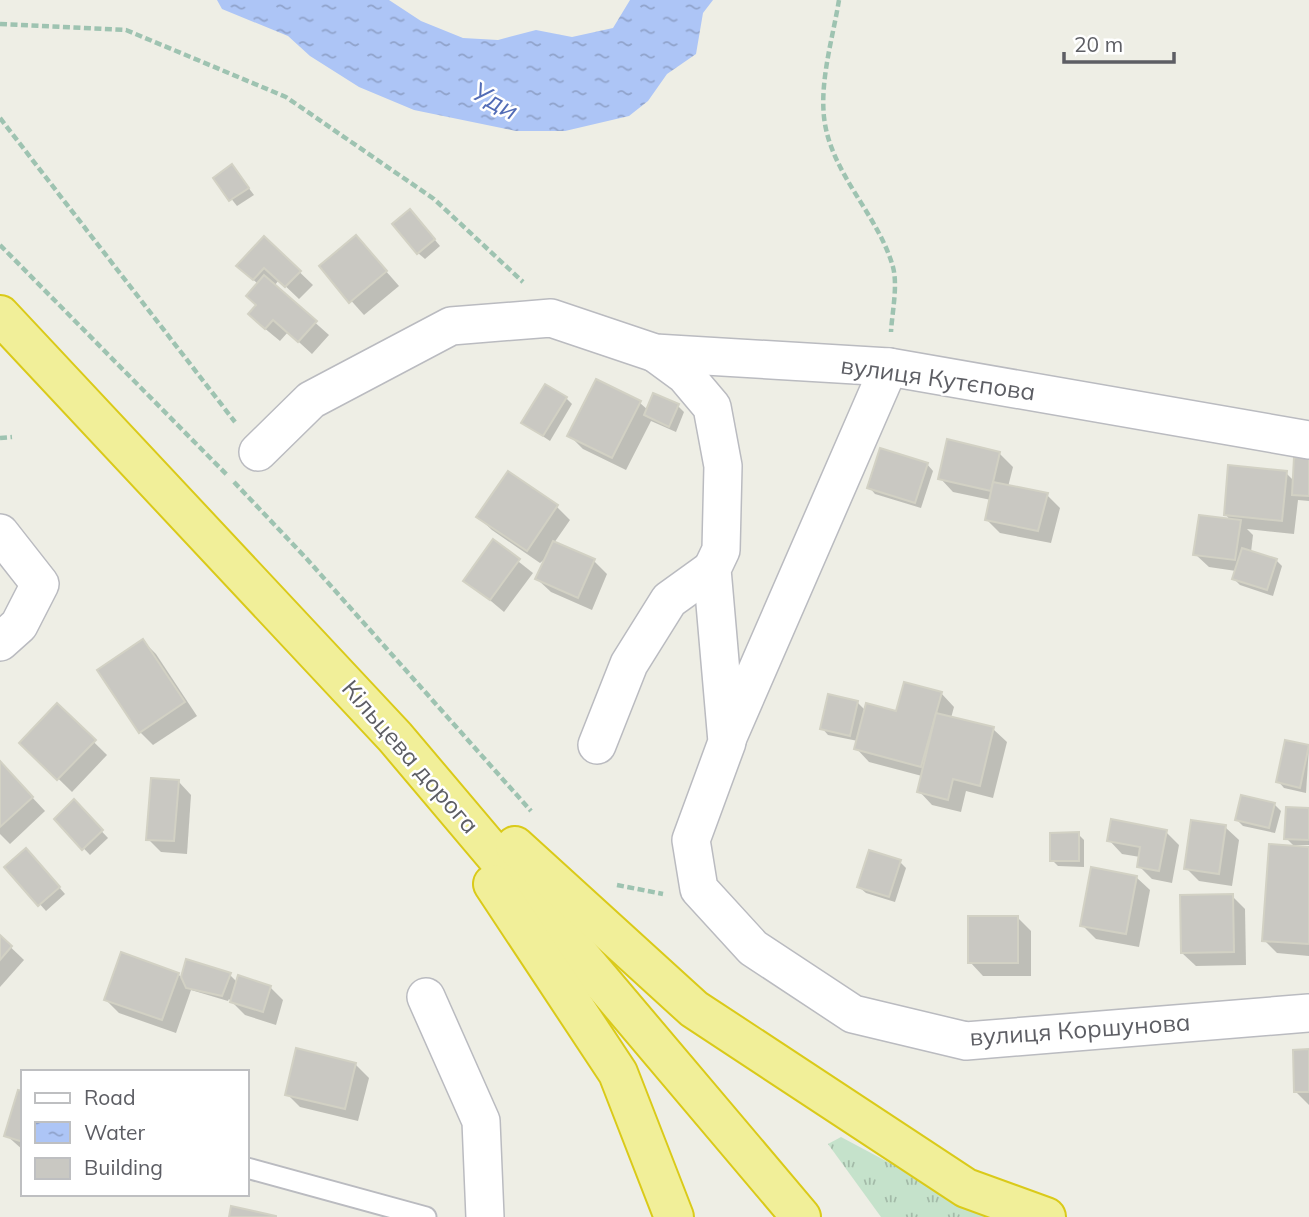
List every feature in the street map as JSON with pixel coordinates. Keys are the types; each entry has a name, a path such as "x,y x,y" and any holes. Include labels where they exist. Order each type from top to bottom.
{"highway":[{"name":"Кільцева дорога","path":"0,315 395,737 801,1217"},
{"path":"395,737 618,1073 674,1217"},
{"path":"395,737 694,1009 966,1188 1046,1217"}],"street":[{"name":"вулиця Кутєпова","path":"258,452 311,400 451,326 551,318 655,353 889,367 1309,440"},
{"path":"597,745 629,664 669,600 712,569 721,550 723,466 712,407 685,375 655,353"},
{"path":"699,889 691,840 727,742 889,367"},
{"path":"0,533 40,584 19,625 0,642"},
{"path":"712,569 727,742"},
{"name":"вулиця Коршунова","path":"699,889 753,948 852,1014 966,1041 1309,1013"},
{"path":"426,998 481,1121 485,1217"}],"lane":[{"path":"248,1168 426,1217"}],"path":[{"path":"839,0 828,65 824,116 832,152 875,226 894,270 889,367"},
{"path":"0,24 126,30 286,97 434,198 568,324"},
{"path":"0,118 258,452"},
{"path":"0,245 113,356 306,558 541,822"},
{"path":"0,438 12,437"},
{"path":"607,883 655,894 699,889"}],"green space":[{"path":"841,1137 991,1217 881,1217 828,1144"}],"water":[{"name":"Уди","path":"217,0 389,0 421,21 463,38 498,40 536,30 572,37 613,28 630,0 713,0 703,13 696,54 667,74 648,101 629,116 565,131 516,131 414,110 359,87 310,56 288,36 222,9"}],"building":[{"path":"232,164 249,188 229,201 213,178"},
{"path":"410,209 435,239 417,254 392,224"},
{"path":"356,235 387,271 349,303 319,266"},
{"path":"264,236 301,271 285,287 264,268 253,280 236,266"},
{"path":"264,275 317,321 298,342 273,320 265,329 248,314 256,305 246,296"},
{"path":"596,379 641,401 612,458 567,436"},
{"path":"545,384 567,397 543,436 521,423"},
{"path":"653,393 679,404 669,427 644,415"},
{"path":"947,439 1000,452 991,491 938,479"},
{"path":"880,448 928,463 915,503 867,488"},
{"path":"1294,457 1309,458 1309,496 1292,495"},
{"path":"1228,465 1287,471 1282,521 1224,515"},
{"path":"508,471 558,505 527,551 476,517"},
{"path":"993,482 1048,493 1038,531 985,520"},
{"path":"1199,515 1241,520 1235,560 1193,555"},
{"path":"493,539 520,559 490,600 463,581"},
{"path":"553,541 595,559 578,598 535,579"},
{"path":"1242,548 1277,559 1267,590 1232,579"},
{"path":"143,639 185,702 139,733 97,670"},
{"path":"904,682 942,692 921,767 854,749 866,703 896,711"},
{"path":"828,694 858,701 850,736 820,729"},
{"path":"57,703 96,740 57,780 19,743"},
{"path":"936,713 994,727 980,786 953,779 948,800 917,792"},
{"path":"1285,740 1309,745 1300,788 1276,782"},
{"path":"0,761 33,797 0,827"},
{"path":"151,778 179,780 174,841 146,840"},
{"path":"1241,795 1275,803 1269,828 1235,820"},
{"path":"74,799 103,830 82,850 54,819"},
{"path":"1286,807 1309,808 1309,840 1284,839"},
{"path":"1111,819 1167,830 1159,871 1137,867 1140,847 1107,841"},
{"path":"1191,820 1226,825 1219,874 1184,869"},
{"path":"1079,832 1079,861 1050,861 1050,833"},
{"path":"1269,844 1309,847 1309,944 1262,941"},
{"path":"26,848 60,887 38,906 4,867"},
{"path":"869,850 901,860 889,897 857,887"},
{"path":"1091,867 1137,876 1126,934 1080,926"},
{"path":"1233,894 1234,952 1181,953 1180,895"},
{"path":"968,916 1018,916 1018,963 968,963"},
{"path":"0,935 12,946 0,960"},
{"path":"121,952 179,973 162,1020 104,1000"},
{"path":"186,959 231,973 222,996 186,988 181,977"},
{"path":"238,975 271,986 263,1012 230,1002"},
{"path":"296,1048 356,1063 345,1109 285,1095"},
{"path":"1309,1049 1309,1092 1294,1092 1293,1050"},
{"path":"18,1090 21,1091 21,1141 4,1136"},
{"path":"231,1206 276,1216 276,1217 229,1217"}]}
